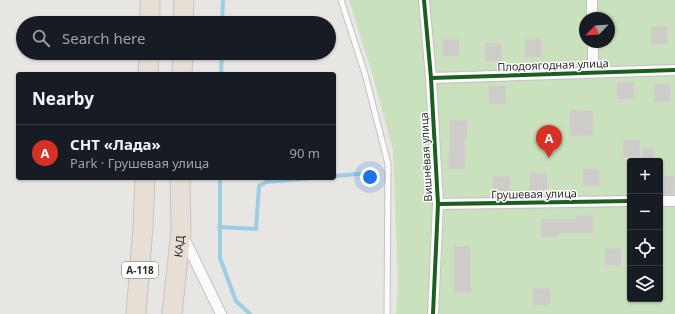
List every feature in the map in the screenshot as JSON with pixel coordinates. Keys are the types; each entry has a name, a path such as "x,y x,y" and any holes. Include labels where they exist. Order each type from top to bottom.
{"highway":[{"path":"150,0 150,16"},
{"path":"184,0 184,16"},
{"path":"148,72 149,60"},
{"path":"182,72 183,60"},
{"name":"А-118","path":"136,314 143,227 145,180"},
{"name":"КАД","path":"172,314 180,231 180,180"}],"street":[{"name":"Вишнёвая улица","path":"424,0 431,78 438,204 433,314"},
{"path":"592,0 592,12"},
{"path":"593,48 593,72"},
{"name":"Плодоягодная улица","path":"431,78 675,70"},
{"path":"663,201 675,201"},
{"name":"Грушевая улица","path":"438,204 627,202"},
{"path":"180,231 221,314"}],"lane":[{"path":"341,0 365,74 388,164 387,314"}],"green space":[{"path":"349,0 675,0 675,314 396,314 398,282 393,150 372,73"}],"building":[{"path":"667,26 668,44 651,44 651,27"},
{"path":"442,39 459,39 459,56 443,56"},
{"path":"525,39 541,39 542,57 525,57"},
{"path":"485,43 501,43 502,61 485,61"},
{"path":"617,82 634,82 634,99 617,99"},
{"path":"654,84 670,84 670,102 654,102"},
{"path":"489,86 505,86 506,104 489,104"},
{"path":"570,110 593,111 592,136 570,135"},
{"path":"450,120 467,120 467,138 464,138 465,169 448,169 448,152 450,152"},
{"path":"623,140 640,140 640,157 623,157"},
{"path":"642,149 654,149 654,158 642,158"},
{"path":"583,169 599,169 600,186 583,186"},
{"path":"530,173 547,173 547,190 530,191"},
{"path":"493,176 510,176 510,193 493,194"},
{"path":"664,176 675,176 675,194 664,194"},
{"path":"593,215 593,233 558,233 558,237 541,237 541,219 576,219 576,216"},
{"path":"470,246 471,292 454,293 454,247"},
{"path":"605,248 621,248 621,265 605,265"},
{"path":"533,288 550,288 550,305 534,305"}],"waterway":[{"path":"222,16 223,0"},
{"path":"221,72 222,60"},
{"path":"336,176 370,173"},
{"path":"220,180 220,258 236,301 250,314"},
{"path":"219,227 256,229 259,186 266,182 288,180"}],"cycle path":[{"path":"424,0 431,78 438,204 433,314"},
{"path":"431,78 675,70"},
{"path":"438,204 627,201"}],"place":[{"name":"СНТ «Лада»","path":"549,158"}]}
